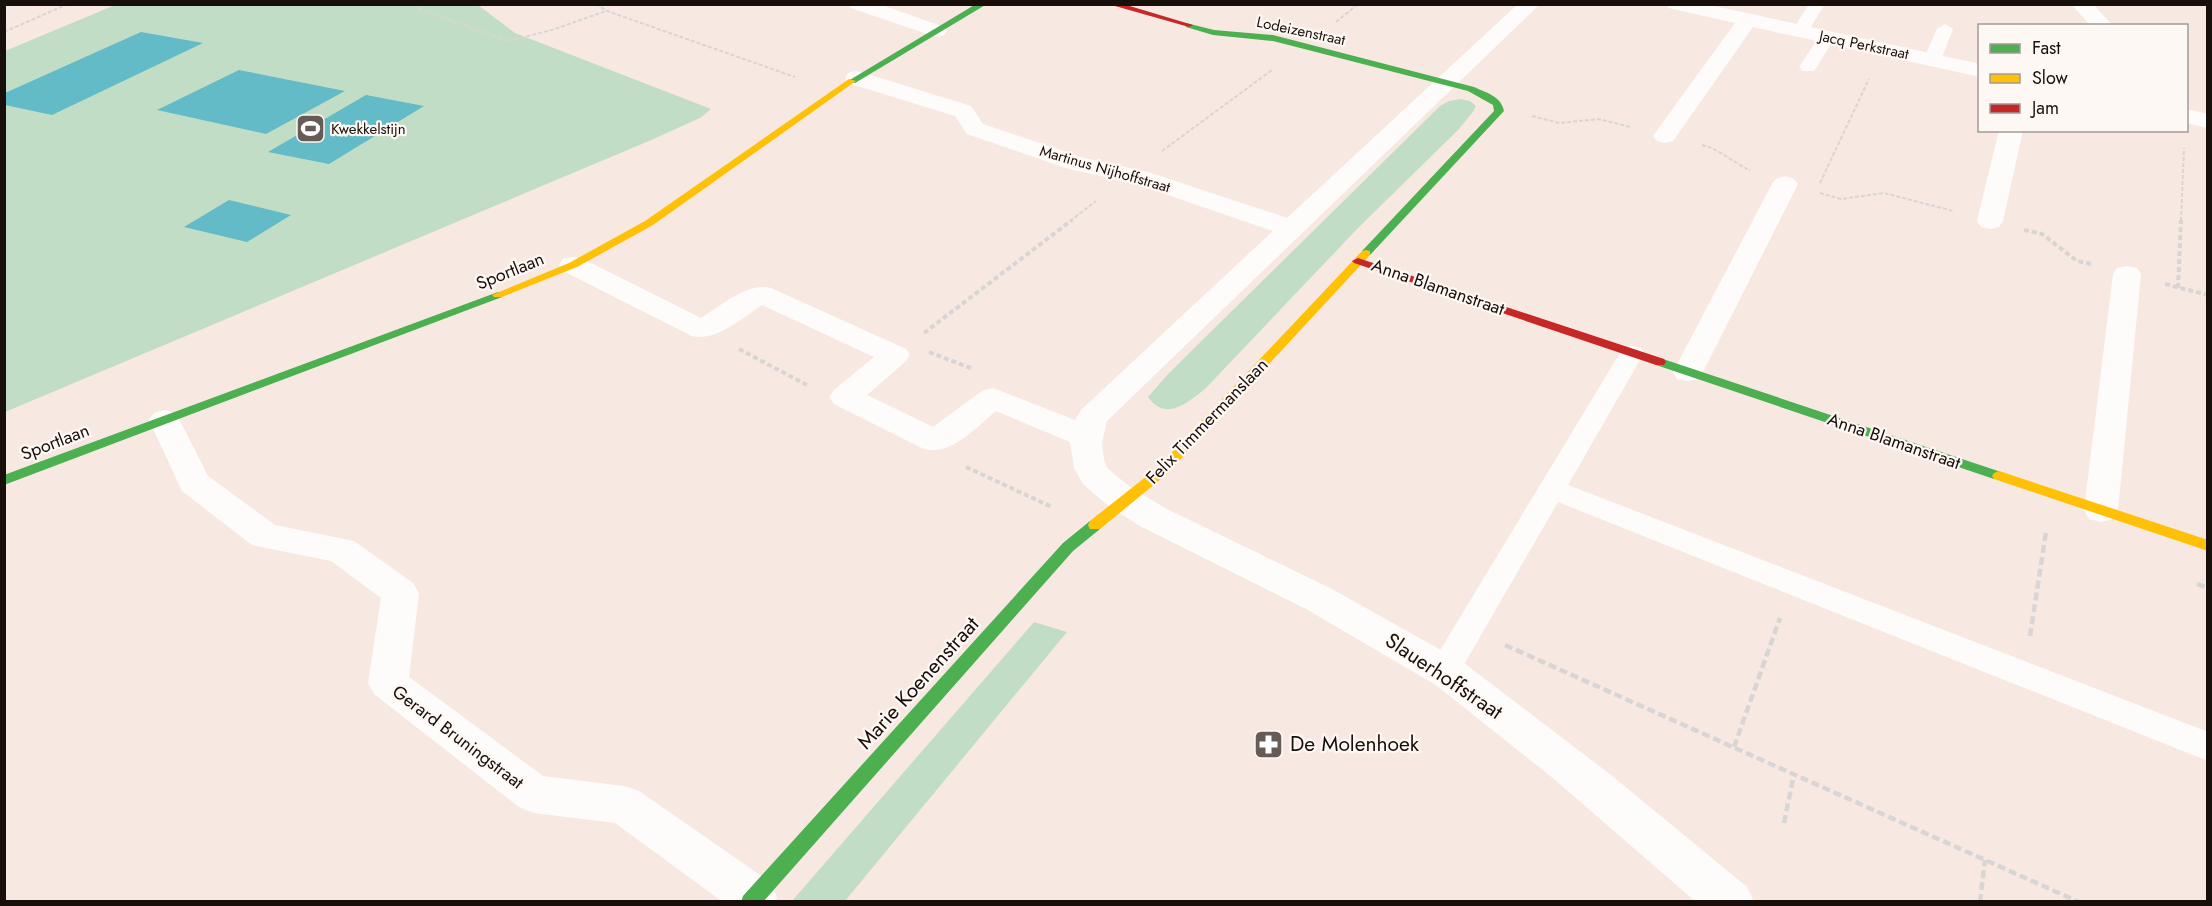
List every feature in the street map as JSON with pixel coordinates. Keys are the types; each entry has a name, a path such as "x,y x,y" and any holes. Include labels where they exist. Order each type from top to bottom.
{"street":[{"name":"Sportlaan","path":"4,480 465,309 573,265 649,223 856,78 983,4"},
{"name":"Lodeizenstraat","path":"1112,4 1213,32 1273,38 1448,83"},
{"path":"1125,501 1100,482 1086,459 1085,436 1092,417 1530,4"},
{"name":"Jacq Perkstraat","path":"1676,4 1978,71"},
{"path":"2081,4 2101,24"},
{"path":"870,6 937,32"},
{"path":"1665,136 1748,20"},
{"name":"Martinus Nijhoffstraat","path":"856,78 963,111 975,129 1078,165 1139,177 1293,229"},
{"path":"1448,83 1491,98 1498,104 1499,111"},
{"name":"Felix Timmermanslaan","path":"1125,501 1162,471 1499,111"},
{"path":"1990,220 2011,132"},
{"path":"1688,372 1785,184"},
{"name":"Anna Blamanstraat","path":"1358,261 2208,546"},
{"path":"573,265 702,330 761,294 895,355 845,397 936,441 993,398 1085,436"},
{"path":"2101,510 2127,274"},
{"name":"Gerard Bruningstraat","path":"165,420 194,483 265,536 341,550 400,593 388,683 534,794 624,805 752,899"},
{"name":"Marie Koenenstraat","path":"752,899 1068,546 1125,501"},
{"name":"Slauerhoffstraat","path":"1125,501 1344,612 1444,670 1555,754 1731,902"}],"lane":[{"path":"1800,32 1817,4"},
{"path":"1932,60 1945,29"},
{"path":"1808,67 1827,37"},
{"path":"1444,670 1632,352"},
{"path":"1551,489 2208,747"}],"path":[{"path":"4,32 68,4"},
{"path":"420,4 418,9 509,42 607,11"},
{"path":"596,4 607,11 836,92"},
{"path":"1883,50 1816,192 1841,199 1884,193 1990,220 2042,234 2077,261 2208,296"},
{"path":"1499,111 1525,114 1559,123 1599,119 1714,149 1761,177 1785,184"},
{"path":"2178,288 2185,142"},
{"path":"702,330 818,391 845,397"},
{"path":"895,355 930,351 993,377 993,398"},
{"path":"936,441 963,465 1093,527"},
{"path":"2024,675 2046,532"},
{"path":"1734,747 1793,584"},
{"path":"1468,629 2079,902"},
{"path":"1784,823 1794,774"},
{"path":"1980,902 1985,860"}],"green space":[{"name":"Kwekkelstijn","path":"115,5 478,5 515,33 711,109 700,118 649,141 5,412 5,51"},
{"path":"1461,99 1470,101 1476,106 1458,130 1359,227 1205,389 1184,404 1169,409 1155,404 1148,397 1168,374 1440,106 1449,101"},
{"path":"1034,622 1067,632 845,901 792,901"}],"water":[{"path":"141,32 203,43 52,115 5,105 5,93"},
{"path":"239,70 345,91 266,134 157,110"},
{"path":"366,95 424,106 329,164 268,152"},
{"path":"229,200 291,215 247,242 184,227"}],"traffic: fast":[{"path":"852,81 983,4"},
{"path":"1189,25 1213,32 1273,38 1471,89 1491,98 1498,104 1499,111 1366,253"},
{"path":"4,480 498,295"},
{"path":"1660,362 1999,476"},
{"path":"750,902 1068,547 1095,525"}],"traffic: slow":[{"path":"498,295 573,265 649,223 852,81"},
{"path":"1095,525 1162,471 1366,253"},
{"path":"1999,476 2208,546"}],"traffic: jam":[{"path":"1112,4 1189,25"},
{"path":"1358,261 1660,362"}],"place":[{"name":"Kwekkelstijn","path":"310,129"},
{"name":"De Molenhoek","path":"1269,744"}]}
